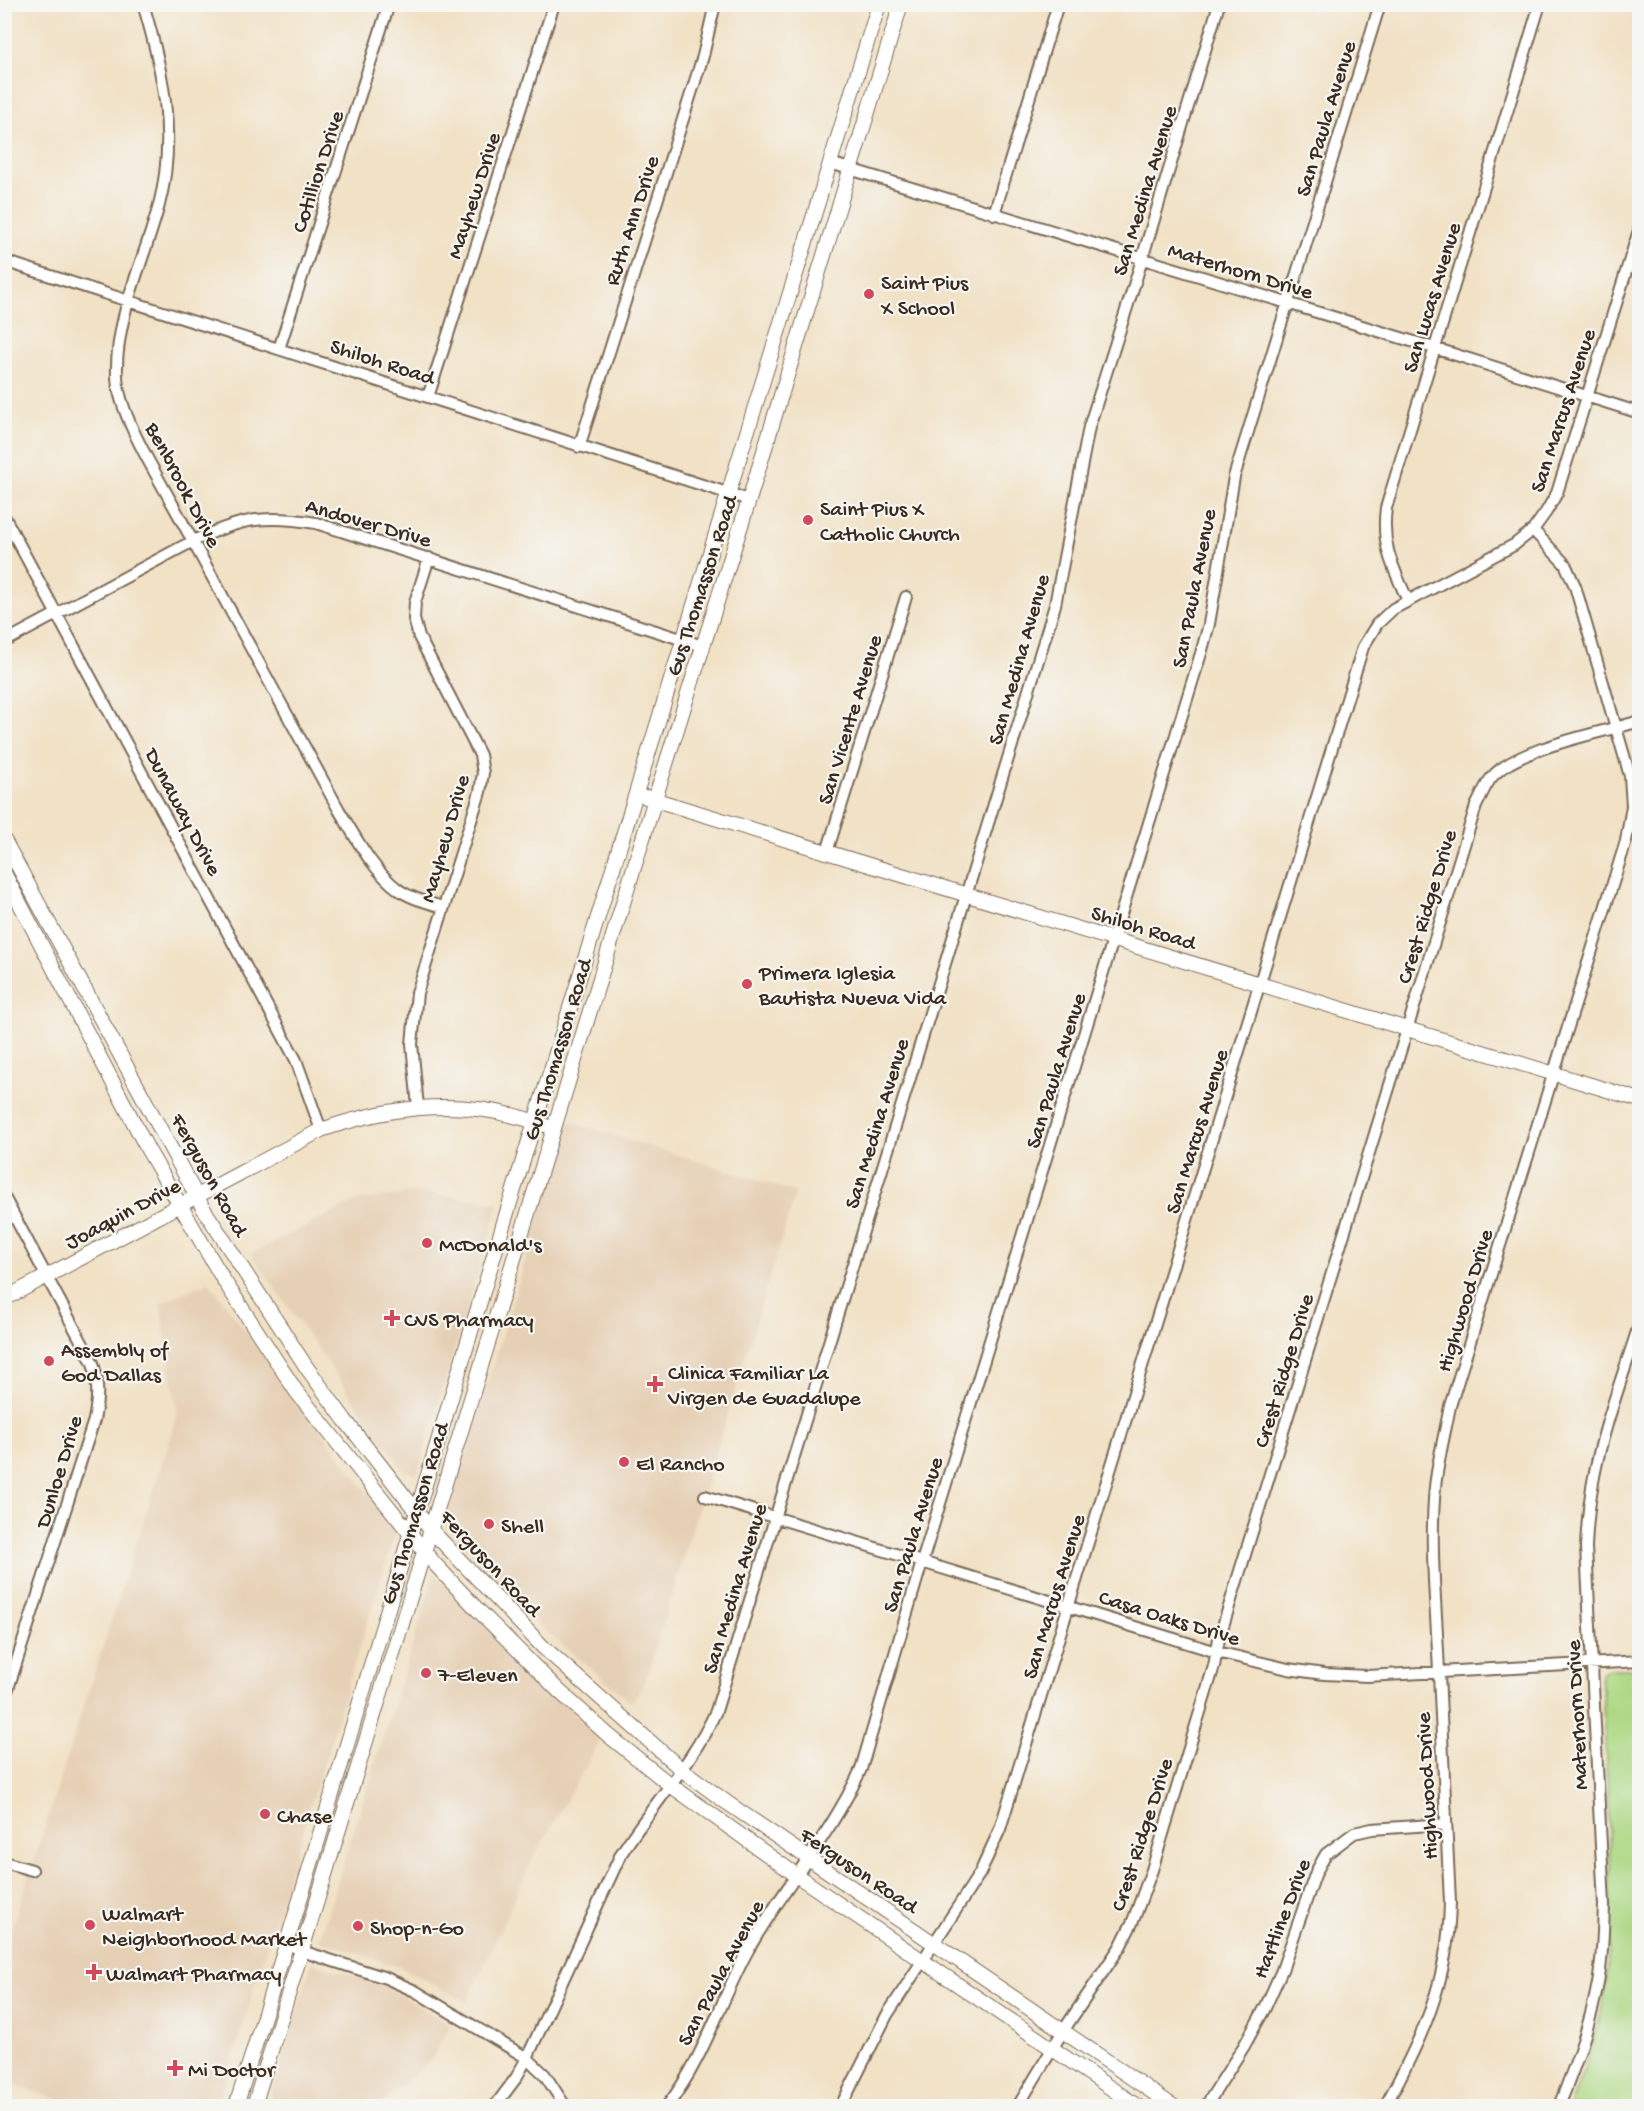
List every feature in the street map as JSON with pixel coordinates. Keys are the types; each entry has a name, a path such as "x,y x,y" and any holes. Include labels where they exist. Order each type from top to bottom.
{"main road":[{"name":"Gus Thomasson Road","path":"236,2106 287,1944 488,1274 879,4"},
{"name":"Gus Thomasson Road","path":"254,2106 423,1550 750,500 901,4"},
{"path":"784,312 804,318"},
{"name":"Shiloh Road","path":"635,794 1640,1100"},
{"name":"Ferguson Road","path":"4,840 197,1196 227,1246 307,1368 430,1528 543,1647 681,1769 807,1858 1173,2106"},
{"name":"Ferguson Road","path":"4,873 148,1150 222,1279 296,1391 423,1550 484,1616 560,1691 669,1784 796,1875 1137,2106"},
{"path":"28,917 42,910"},
{"name":"Joaquin Drive","path":"4,1299 321,1130 384,1112 418,1107 453,1107 494,1111 554,1129"},
{"path":"488,1274 507,1280"},
{"path":"453,1392 467,1409"},
{"path":"340,1765 356,1771"},
{"path":"249,2066 265,2071"}],"street":[{"name":"Benbrook Drive","path":"143,4 158,53 168,129 166,166 159,204 120,329 117,379 125,409 134,432 339,810 363,849 381,873 400,891 418,900 443,907"},
{"name":"Cotillion Drive","path":"279,349 390,4"},
{"name":"Mayhew Drive","path":"428,397 554,4"},
{"name":"Ruth Ann Drive","path":"579,447 703,56 715,4"},
{"path":"994,214 1058,4"},
{"name":"San Medina Avenue","path":"495,2106 527,2058 621,1854 706,1732 716,1711 1055,605 1089,427 1219,4"},
{"name":"San Paula Avenue","path":"667,2106 686,2079 746,1954 767,1918 849,1798 861,1770 922,1562 1202,650 1209,624 1234,477 1380,4"},
{"name":"San Lucas Avenue","path":"1408,601 1387,549 1383,529 1386,508 1540,4"},
{"name":"Materhorn Drive","path":"830,163 1640,413"},
{"name":"San Marcus Avenue","path":"841,2106 887,2015 980,1873 994,1846 1364,647 1377,624 1393,609 1514,545 1533,530 1557,494 1640,227"},
{"name":"Shiloh Road","path":"4,261 750,500"},
{"name":"Dunaway Drive","path":"4,516 296,1060 321,1130"},
{"name":"Andover Drive","path":"4,642 218,529 246,520 287,518 316,523 703,646"},
{"name":"Highwood Drive","path":"1384,2106 1404,2072 1425,2026 1444,1967 1449,1932 1450,1902 1434,1595 1433,1533 1435,1487 1442,1447 1450,1406 1626,841 1632,806 1630,776 1575,586 1565,564 1533,530"},
{"name":"Mayhew Drive","path":"418,1107 412,1044 417,993 480,792 483,773 480,755 419,637 414,619 415,602 429,558"},
{"name":"San Vicente Avenue","path":"827,852 906,597"},
{"name":"Crest Ridge Drive","path":"1018,2106 1052,2048 1120,1947 1142,1898 1476,806 1491,778 1505,766 1527,754 1640,721"},
{"name":"Dunloe Drive","path":"4,1197 93,1363 98,1381 98,1401 4,1701"},
{"name":"Materhorn Drive","path":"1559,2106 1589,2024 1599,1982 1603,1946 1604,1905 1586,1547 1588,1517 1593,1480 1602,1445 1640,1322"},
{"name":"Casa Oaks Drive","path":"705,1496 1217,1652 1288,1669 1324,1674 1367,1676 1640,1661"},
{"name":"Hartline Drive","path":"1206,2106 1265,2008 1282,1970 1316,1872 1326,1854 1339,1842 1354,1833 1372,1829 1446,1824"},
{"path":"4,1862 32,1870"},
{"path":"287,1944 301,1951 402,1985 527,2058 545,2075 565,2106"}],"shaded area":[{"path":"568,1121 796,1192 645,1682 632,1703 542,1628 444,1525"},
{"path":"419,1192 499,1203 417,1475 403,1470 251,1254 356,1201"},
{"path":"209,1282 396,1530 218,2106 78,2106 5,2082 5,1950 178,1414 160,1303"},
{"path":"435,1573 601,1740 533,1858 467,2002 404,1969 319,1940"},
{"path":"312,1962 385,1986 450,2025 432,2059 378,2106 268,2106"}],"green space":[{"path":"1639,1668 1639,2106 1570,2106 1597,2028 1604,1997 1610,1941 1607,1770 1601,1674 1607,1670"}],"place":[{"name":"Saint Pius X School","path":"869,294"},
{"name":"Saint Pius X Catholic Church","path":"808,520"},
{"name":"Primera Iglesia Bautista Nueva Vida","path":"747,984"},
{"name":"McDonald's","path":"427,1243"},
{"name":"CVS Pharmacy","path":"392,1318"},
{"name":"Assembly of God Dallas","path":"49,1361"},
{"name":"Clinica Familiar La Virgen de Guadalupe","path":"655,1384"},
{"name":"El Rancho","path":"624,1462"},
{"name":"Shell","path":"489,1524"},
{"name":"7-Eleven","path":"426,1673"},
{"name":"Chase","path":"265,1814"},
{"name":"Walmart Neighborhood Market","path":"90,1925"},
{"name":"Shop-n-Go","path":"358,1926"},
{"name":"Walmart Pharmacy","path":"94,1972"},
{"name":"Mi Doctor","path":"175,2068"}]}
